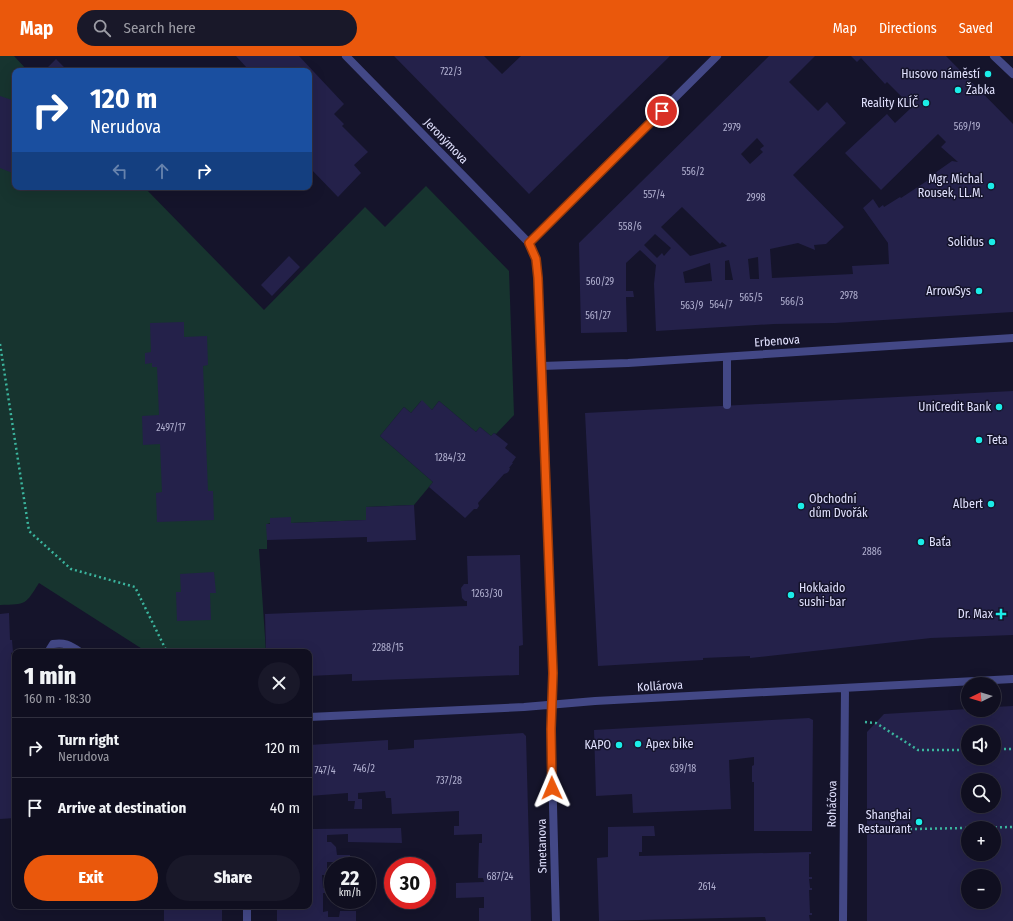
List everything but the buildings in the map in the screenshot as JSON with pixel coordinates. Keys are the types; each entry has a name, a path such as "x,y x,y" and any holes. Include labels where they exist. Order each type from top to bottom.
{"street":[{"name":"Jeronýmova","path":"346,56 529,243"},
{"path":"529,243 717,56"},
{"path":"994,56 1013,74"},
{"name":"Smetanova","path":"529,243 536,259 542,366 553,673 551,729 556,921"},
{"name":"Erbenova","path":"542,366 727,357 1013,338"},
{"path":"727,357 727,406"},
{"path":"50,649 53,644 62,643 76,649"},
{"name":"Kollárova","path":"312,716 516,708 1013,679"},
{"name":"Roháčova","path":"843,921 845,688"},
{"path":"247,909 247,921"}],"path":[{"path":"0,344 29,530 71,569 135,587 166,649"},
{"path":"861,722 876,723 918,750 961,750"},
{"path":"1001,749 1013,749"},
{"path":"867,830 1013,827"}],"green space":[{"path":"0,56 14,56 25,68 12,68 12,190 147,190 264,310 365,207 385,227 426,186 509,271 514,415 496,434 494,433 491,436 480,427 476,432 439,401 432,410 421,401 411,413 404,407 380,436 433,482 414,505 366,507 366,520 291,523 291,517 267,524 267,549 259,549 266,649 142,649 39,583 31,596 24,602 0,605"}],"place":[{"name":"Husovo náměstí","path":"988,74"},
{"name":"Žabka","path":"958,90"},
{"name":"Reality KLÍČ","path":"926,103"},
{"name":"Mgr. Michal Rousek, LL.M.","path":"991,186"},
{"name":"Solidus","path":"992,242"},
{"name":"ArrowSys","path":"979,291"},
{"name":"UniCredit Bank","path":"999,407"},
{"name":"Teta","path":"979,440"},
{"name":"Albert","path":"991,504"},
{"name":"Obchodní dům Dvořák","path":"801,506"},
{"name":"Baťa","path":"921,542"},
{"name":"Hokkaido sushi-bar","path":"791,595"},
{"name":"Dr. Max","path":"1001,614"},
{"name":"Apex bike","path":"638,744"},
{"name":"KAPO","path":"619,745"},
{"name":"Shanghai Restaurant","path":"919,822"}],"route":[{"path":"552,788 551,729 553,673 542,366 536,259 529,243 662,111"}]}
